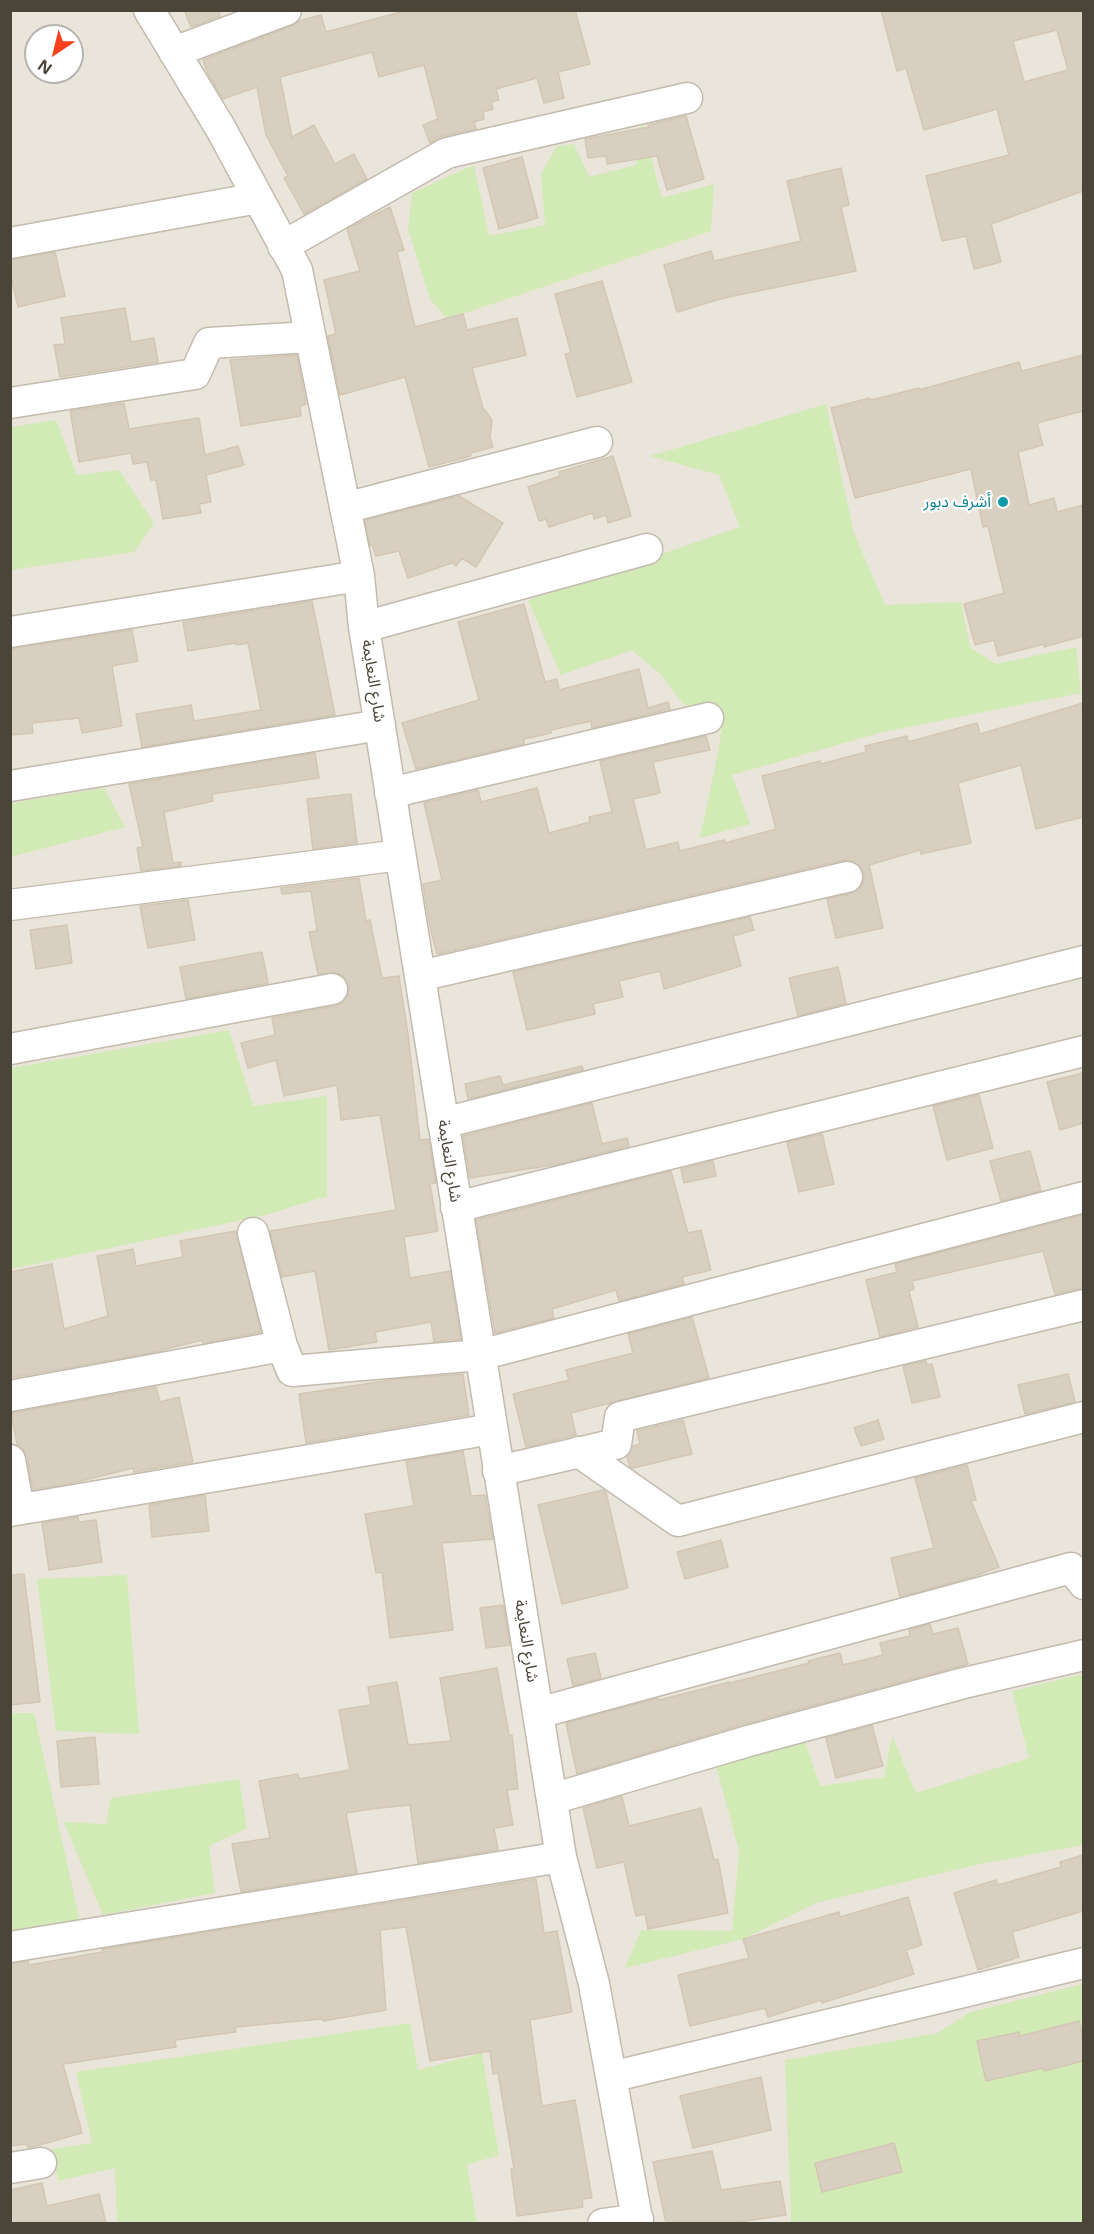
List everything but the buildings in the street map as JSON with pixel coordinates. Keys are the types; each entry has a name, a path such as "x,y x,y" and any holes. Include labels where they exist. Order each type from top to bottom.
{"street":[{"name":"شارع النعايمة","path":"149,10 221,129 297,270 359,576 364,627 390,793 561,1857 594,1984 638,2221"},
{"path":"174,52 286,10"},
{"path":"283,246 447,153 687,98"},
{"path":"10,243 258,198"},
{"path":"10,403 195,374 209,343 310,337"},
{"path":"345,508 597,442"},
{"path":"364,627 647,549"},
{"path":"10,632 359,576"},
{"path":"390,793 708,718"},
{"path":"10,786 380,724"},
{"path":"10,905 400,855"},
{"path":"420,976 847,877"},
{"path":"443,1122 1083,961"},
{"path":"10,1049 332,989"},
{"path":"456,1207 1083,1050"},
{"path":"253,1233 282,1346 292,1371 480,1355 1083,1197"},
{"path":"498,1471 616,1444 620,1417 1083,1305"},
{"path":"10,1396 282,1346"},
{"path":"579,1452 678,1521 1083,1417"},
{"path":"10,1460 15,1510 492,1429"},
{"path":"538,1713 1071,1568 1083,1584"},
{"path":"552,1799 752,1740 964,1683 1083,1655"},
{"path":"10,1947 561,1857"},
{"path":"611,2077 1083,1963"},
{"path":"10,2168 40,2163"},
{"path":"603,2223 638,2221"}],"shaded area":[{"path":"11,11 1083,11 1083,2223 11,2223"}],"green space":[{"path":"641,120 662,198 714,184 711,231 447,319 430,299 408,229 412,193 474,165 489,236 545,225 541,174 557,146 574,144 589,177 636,165"},
{"path":"826,404 854,533 885,605 961,602 970,647 996,664 1076,647 1081,693 883,732 732,775 750,824 700,838 719,748 723,716 683,704 660,674 632,650 561,675 528,600 740,527 719,475 650,456"},
{"path":"56,420 77,475 119,470 154,523 134,552 11,570 11,427"},
{"path":"104,788 125,827 11,857 11,803"},
{"path":"229,1030 253,1106 327,1096 327,1196 266,1215 11,1269 11,1068"},
{"path":"127,1575 139,1734 56,1731 37,1579"},
{"path":"1083,1674 1083,1845 980,1864 816,1903 743,1939 625,1968 641,1930 732,1931 739,1851 716,1766 804,1738 820,1786 884,1777 892,1736 916,1793 1029,1758 1012,1691"},
{"path":"11,1713 34,1713 81,1926 11,1937"},
{"path":"239,1779 247,1828 209,1846 215,1893 103,1915 64,1822 106,1824 111,1798"},
{"path":"1083,1984 1083,2223 791,2223 785,2060 938,2033 970,2012"},
{"path":"410,2023 418,2070 482,2053 499,2155 467,2165 477,2223 117,2224 115,2168 58,2181 52,2149 92,2143 76,2072"}],"place":[{"name":"أشرف دبور","path":"1003,502"}]}
